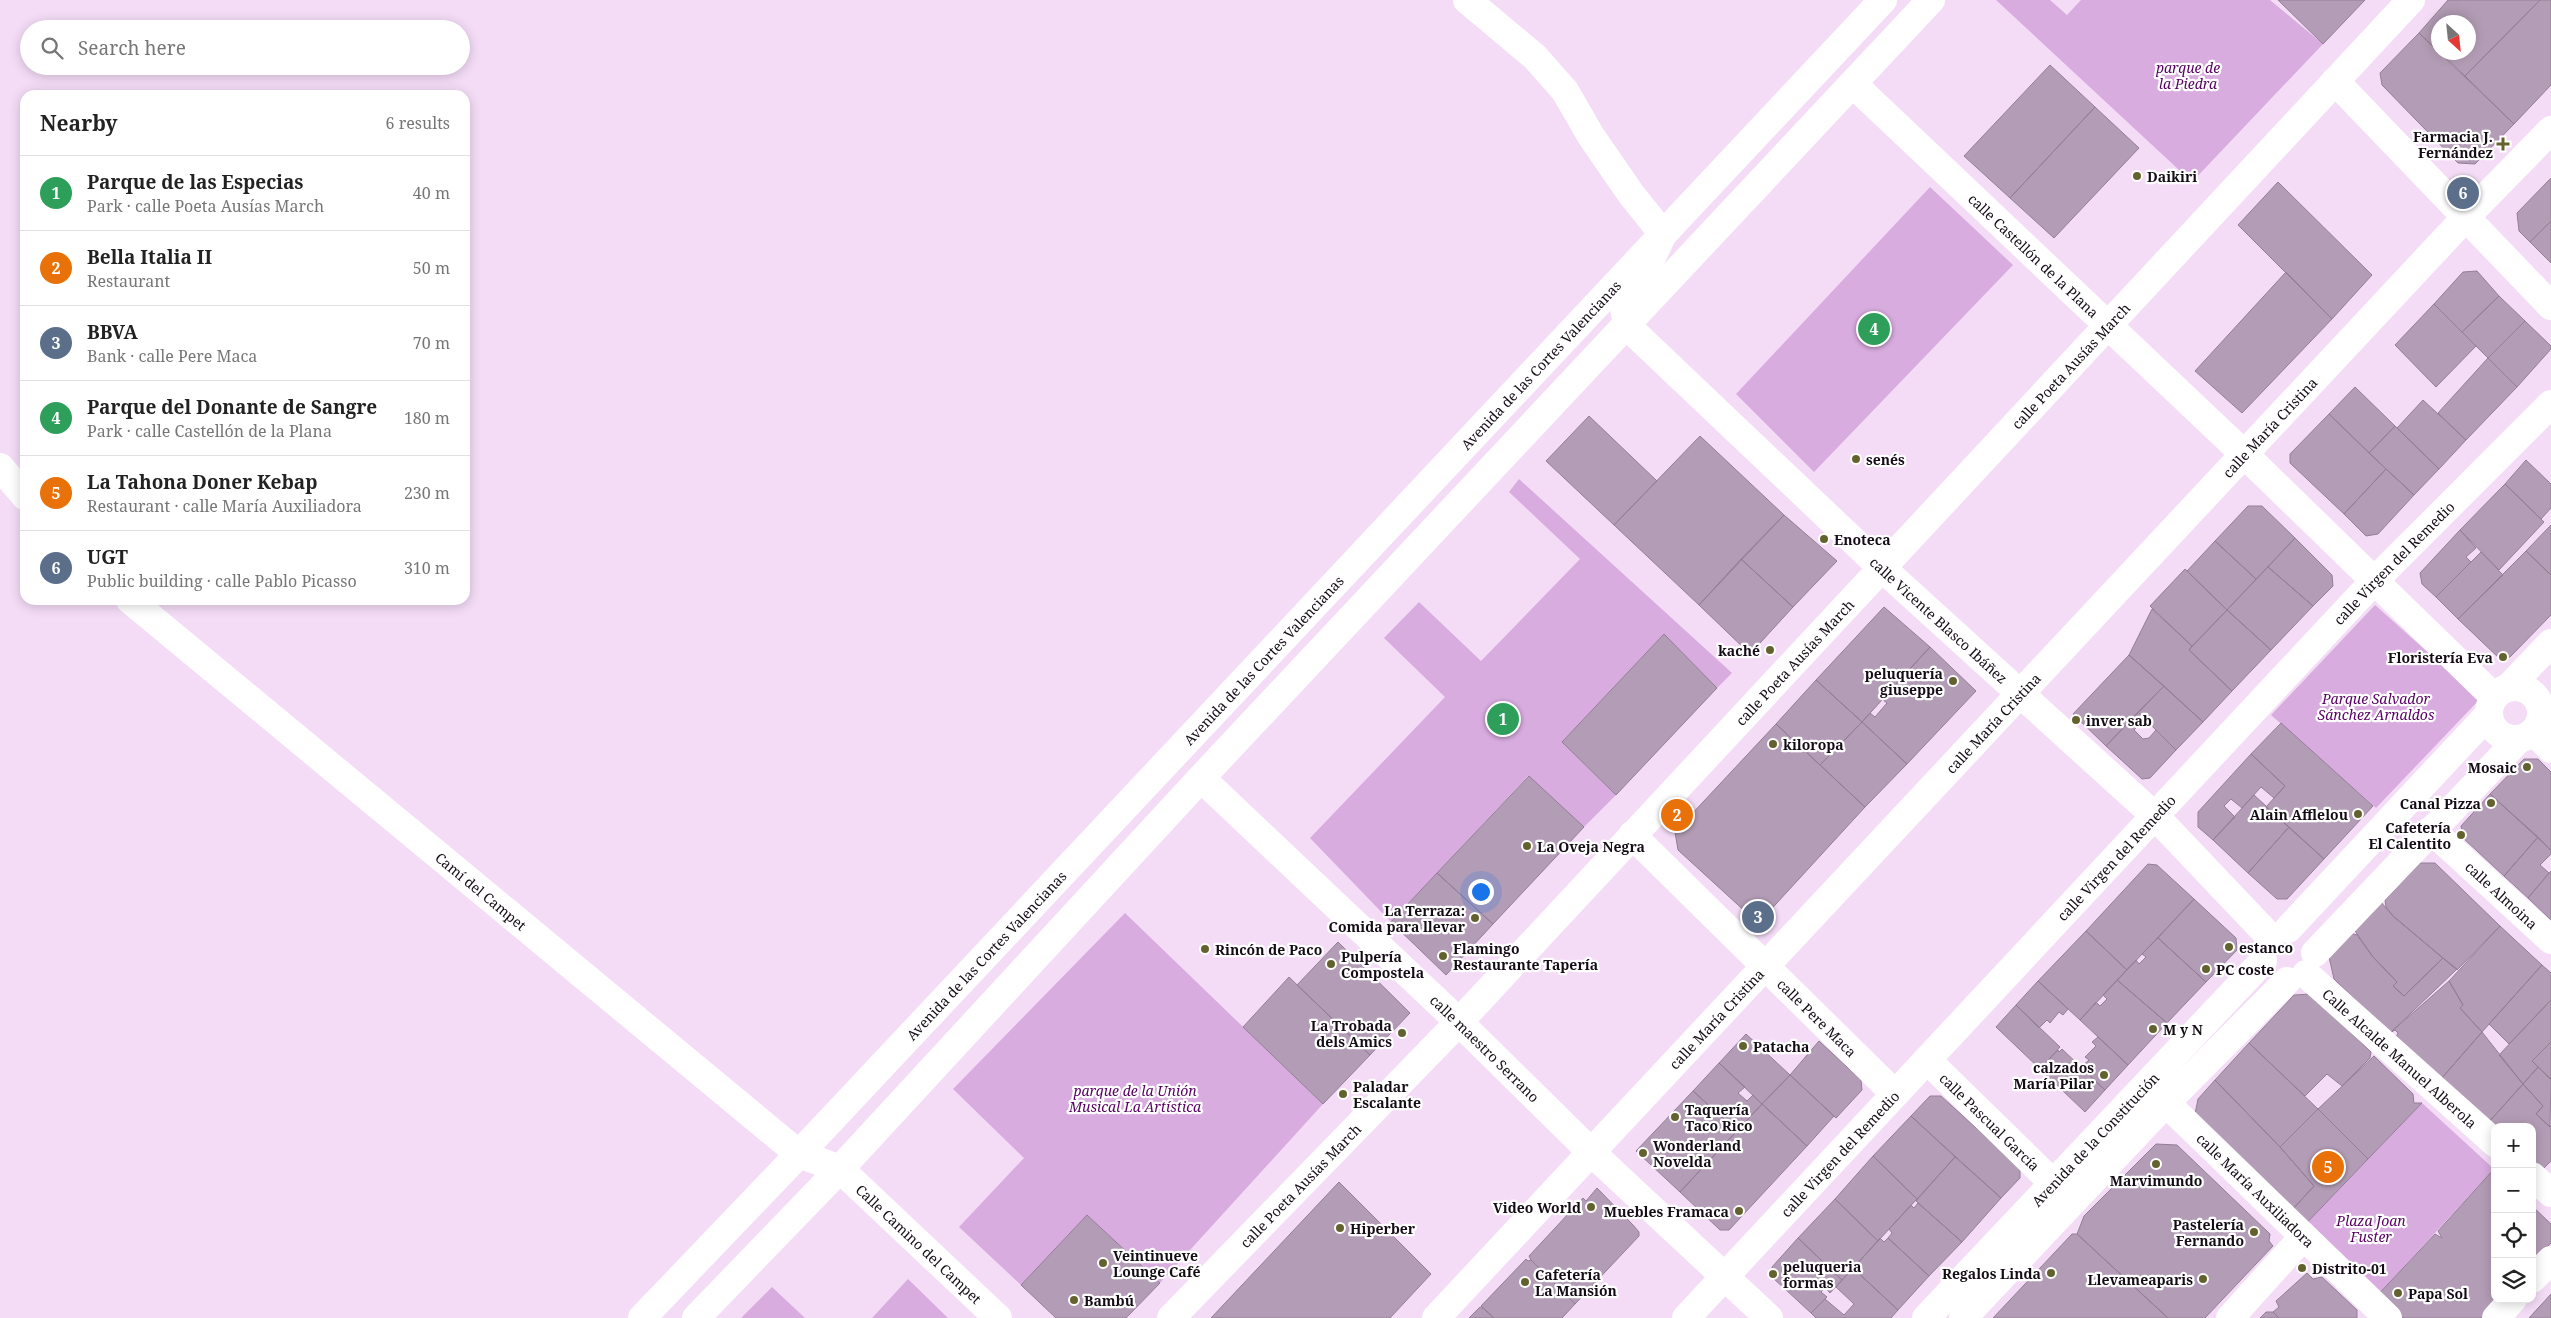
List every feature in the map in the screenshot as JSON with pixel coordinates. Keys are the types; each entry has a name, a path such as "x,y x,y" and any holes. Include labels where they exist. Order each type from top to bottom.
{"street":[{"path":"1467,0 1535,57 1565,91 1591,136 1631,194 1663,234 1646,270 1623,302 1627,326"},
{"name":"Avenida de las Cortes Valencianas","path":"642,1318 799,1154 1883,0"},
{"path":"696,1318 840,1169 1201,778 1931,0"},
{"name":"calle Poeta Ausías March","path":"1171,1318 1459,1022 2411,0"},
{"path":"2335,81 2551,306"},
{"name":"calle Castellón de la Plana","path":"1853,84 2244,454 2374,582 2497,699"},
{"name":"calle María Cristina","path":"1436,1318 2466,217 2551,130"},
{"name":"calle Vicente Blasco Ibáñez","path":"1627,326 1882,568 2156,818 2274,942 2272,975 2303,969"},
{"name":"calle Virgen del Remedio","path":"1686,1318 2156,818 2374,582 2551,404"},
{"path":"0,467 20,490"},
{"path":"0,485 20,503"},
{"name":"Camí del Campet","path":"136,605 799,1154 840,1169"},
{"name":"Avenida de la Constitución","path":"1926,1318 2497,699 2551,643"},
{"path":"2526,689 2538,700 2539,726 2510,739 2495,730 2497,699 2526,689"},
{"name":"Avenida de la Constitución","path":"1963,1318 2166,1103 2303,969 2431,830 2539,726"},
{"name":"calle maestro Serrano","path":"1201,778 1459,1022 1592,1152 1769,1318"},
{"name":"calle Almoina","path":"2431,830 2551,940"},
{"name":"calle Pere Maca","path":"1632,836 1895,1094"},
{"path":"2274,942 2301,932 2308,937 2303,969"},
{"name":"Calle Alcalde Manuel Alberola","path":"2303,969 2491,1139"},
{"name":"calle Pascual García","path":"1927,1060 2052,1182"},
{"name":"calle María Auxiliadora","path":"2166,1103 2388,1318"},
{"name":"Calle Camino del Campet","path":"840,1169 998,1318"},
{"path":"2536,1180 2551,1193"},
{"path":"2230,1318 2303,1237"},
{"path":"2536,1276 2551,1260"},
{"path":"2496,1318 2510,1303"}],"green space":[{"name":"parque de la Piedra","path":"1996,0 2050,0 2067,15 2081,0 2270,0 2323,44 2192,182"},
{"path":"1930,187 2013,265 1814,472 1736,394"},
{"path":"1519,479 1732,673 1717,688 1664,634 1562,742 1616,795 1584,827 1528,776 1391,922 1310,838 1445,697 1384,638 1419,602 1481,661 1580,559 1509,492"},
{"name":"Parque Salvador Sánchez Arnaldos","path":"2375,605 2480,699 2376,808 2271,715"},
{"name":"parque de la Unión Musical La Artística","path":"1125,913 1323,1104 1160,1283 1087,1215 1021,1285 959,1227 1024,1158 953,1089"},
{"name":"Plaza Joan Fuster","path":"2422,1103 2491,1166 2491,1172 2373,1300 2299,1231"},
{"path":"908,1279 948,1318 872,1318"},
{"path":"772,1287 805,1318 741,1318"}],"building":[{"path":"2278,0 2365,0 2323,44"},
{"path":"2448,0 2540,0 2465,76 2448,60 2476,60 2476,15 2435,15"},
{"path":"2540,0 2551,0 2551,85 2514,124 2465,76"},
{"path":"2431,19 2431,44 2419,33"},
{"path":"2419,33 2431,44 2431,60 2447,60 2514,124 2475,164 2458,163 2382,85 2380,73"},
{"path":"2050,65 2095,107 2010,198 1964,156"},
{"path":"2095,107 2139,148 2054,238 2010,198"},
{"path":"2551,178 2551,221 2530,242 2519,231 2517,213"},
{"path":"2278,182 2372,275 2332,319 2238,225"},
{"path":"2551,221 2551,263 2530,242"},
{"path":"2477,271 2499,296 2462,332 2434,304 2463,272"},
{"path":"2286,272 2332,319 2242,413 2195,371"},
{"path":"2499,296 2525,321 2488,358 2462,332"},
{"path":"2434,304 2476,346 2436,387 2395,345"},
{"path":"2525,321 2551,346 2551,349 2517,387 2488,358"},
{"path":"2488,358 2517,387 2466,440 2438,413"},
{"path":"2355,387 2395,426 2369,453 2329,414"},
{"path":"2423,400 2466,440 2439,469 2397,428"},
{"path":"2329,414 2386,469 2344,514 2290,463 2290,454"},
{"path":"1589,416 1657,481 1614,525 1546,461"},
{"path":"2395,426 2439,469 2414,495 2369,453"},
{"path":"1700,436 1784,515 1699,605 1614,525"},
{"path":"2526,460 2551,484 2551,508 2541,519 2505,484"},
{"path":"2386,469 2414,495 2378,534 2366,536 2344,514"},
{"path":"2505,484 2544,522 2499,570 2460,530"},
{"path":"2248,506 2262,506 2295,538 2256,579 2215,541"},
{"path":"1784,515 1837,561 1793,607 1741,559"},
{"path":"2551,525 2551,575 2526,551"},
{"path":"2460,530 2476,548 2466,557 2471,562 2436,597 2422,584 2420,573"},
{"path":"2295,538 2332,575 2333,586 2313,606 2268,567"},
{"path":"2215,541 2256,579 2227,610 2187,571"},
{"path":"2526,551 2551,575 2551,615 2510,657 2500,659 2458,619"},
{"path":"2481,552 2503,575 2458,619 2436,597"},
{"path":"1741,559 1793,607 1750,654 1699,605"},
{"path":"2268,567 2313,606 2271,650 2227,610"},
{"path":"2185,569 2227,610 2192,646 2150,606"},
{"path":"1884,607 1930,647 1862,722 1816,680"},
{"path":"2152,609 2192,646 2189,650 2232,691 2203,722 2129,655"},
{"path":"2227,610 2271,650 2232,691 2189,650"},
{"path":"1664,634 1717,688 1616,795 1562,742"},
{"path":"1930,647 1976,691 1907,764 1862,722 1870,713 1875,717 1887,703 1882,699"},
{"path":"2129,655 2164,686 2106,746 2073,714"},
{"path":"1816,680 1862,722 1820,765 1776,724"},
{"path":"2164,686 2203,722 2176,750 2138,712"},
{"path":"2138,712 2145,719 2134,730 2143,739 2149,738 2156,730 2176,750 2150,778 2142,779 2106,746"},
{"path":"1862,722 1907,764 1865,807 1820,765"},
{"path":"2281,723 2373,806 2324,859 2266,807 2285,786 2251,754"},
{"path":"1776,724 1865,807 1765,916 1749,915 1678,850 1675,832"},
{"path":"2251,754 2285,786 2274,798 2261,787 2242,808 2231,799 2224,806 2235,817 2213,840 2198,827 2198,812"},
{"path":"2524,759 2538,759 2551,772 2551,850 2490,794"},
{"path":"1529,776 1584,827 1493,924 1437,873"},
{"path":"2490,794 2538,837 2504,876 2463,838 2461,826"},
{"path":"2254,795 2289,827 2248,873 2213,840"},
{"path":"2289,827 2324,859 2287,899 2277,899 2248,873"},
{"path":"2538,837 2551,851 2551,854 2540,865 2549,873 2528,898 2504,876"},
{"path":"2420,863 2435,863 2500,926 2457,970 2393,916 2386,907 2385,900"},
{"path":"2148,864 2157,865 2194,899 2127,970 2086,931"},
{"path":"2551,871 2551,920 2528,898"},
{"path":"1437,873 1493,924 1446,975 1391,922"},
{"path":"2194,899 2236,938 2237,950 2206,982 2158,938"},
{"path":"2380,901 2393,916 2443,958 2404,996 2393,986 2397,982 2373,957 2353,928"},
{"path":"2500,926 2542,965 2482,1032 2460,1008 2463,1005 2449,981"},
{"path":"2086,931 2127,970 2080,1020 2038,981"},
{"path":"2350,933 2357,935 2373,957 2397,982 2393,986 2404,996 2443,958 2457,969 2390,1033 2334,979 2329,957"},
{"path":"2158,938 2206,982 2167,1023 2117,980 2136,960 2139,964 2146,957 2142,954"},
{"path":"1338,942 1410,1013 1370,1055 1297,985"},
{"path":"2542,965 2551,973 2551,1000 2509,1044 2489,1024"},
{"path":"1289,977 1370,1055 1323,1104 1243,1027"},
{"path":"2117,980 2167,1023 2128,1065 2080,1020 2096,1002 2100,1006 2107,999 2103,995"},
{"path":"2038,981 2068,1009 2063,1015 2059,1012 2050,1023 2047,1020 2039,1028 2016,1005"},
{"path":"2449,981 2463,1005 2460,1008 2482,1032 2441,1079 2396,1037 2398,1033 2395,1030 2390,1033"},
{"path":"2311,994 2371,1052 2370,1058 2342,1086 2327,1074 2305,1096 2249,1043 2294,995"},
{"path":"2551,1000 2551,1042 2532,1061 2538,1067 2523,1084 2499,1055"},
{"path":"2016,1005 2060,1047 2040,1069 1996,1027"},
{"path":"2482,1032 2523,1084 2488,1123 2441,1079"},
{"path":"1746,1034 1790,1075 1762,1104 1719,1063"},
{"path":"2098,1037 2128,1065 2105,1090 2081,1067 2089,1060 2085,1057 2096,1046 2092,1042"},
{"path":"1819,1041 1861,1080 1862,1090 1836,1118 1790,1075"},
{"path":"2551,1042 2551,1079 2532,1061"},
{"path":"2249,1043 2318,1109 2280,1147 2215,1080"},
{"path":"2062,1049 2105,1090 2085,1112 2040,1069 2058,1050 2059,1052"},
{"path":"2374,1056 2413,1094 2414,1103 2422,1103 2368,1159 2318,1109"},
{"path":"1719,1063 1745,1087 1738,1093 1747,1101 1753,1095 1762,1104 1737,1131 1693,1091"},
{"path":"2538,1067 2551,1080 2550,1127 2536,1114 2543,1106 2523,1084"},
{"path":"1790,1075 1834,1116 1807,1146 1762,1104"},
{"path":"2215,1080 2280,1147 2314,1186 2293,1209 2195,1114 2198,1099"},
{"path":"2523,1084 2543,1106 2536,1114 2550,1127 2551,1125 2551,1161 2543,1169 2536,1166 2536,1123 2491,1123 2491,1125 2488,1123"},
{"path":"1693,1091 1737,1131 1680,1192 1636,1151"},
{"path":"1930,1096 1941,1096 2020,1168 2020,1178 2001,1198 1911,1116"},
{"path":"1762,1104 1807,1146 1729,1230 1720,1230 1680,1192"},
{"path":"2318,1109 2368,1159 2299,1231 2293,1209 2314,1186 2280,1147"},
{"path":"1911,1116 1955,1157 1917,1199 1873,1156"},
{"path":"2156,1144 2177,1145 2270,1234 2269,1241 2273,1246 2205,1318 2168,1318 2077,1234 2084,1216"},
{"path":"1873,1156 1917,1199 1878,1241 1835,1199"},
{"path":"1955,1157 2001,1198 1962,1242 1916,1201"},
{"path":"2491,1172 2491,1303 2495,1303 2481,1318 2403,1318 2385,1301 2373,1300 2435,1234 2442,1238 2438,1231"},
{"name":"Hiperber","path":"1339,1182 1431,1274 1390,1318 1211,1318"},
{"path":"1597,1188 1633,1225 1639,1232 1639,1236 1575,1304 1529,1256 1583,1198 1586,1201"},
{"path":"1835,1199 1878,1241 1842,1280 1798,1238"},
{"path":"1918,1203 1962,1242 1929,1276 1888,1238 1892,1233 1889,1229 1911,1205 1914,1208"},
{"path":"2536,1210 2551,1224 2551,1243 2536,1259"},
{"path":"1087,1215 1160,1283 1126,1318 1056,1318 1021,1285"},
{"path":"2072,1234 2077,1234 2168,1318 1993,1318"},
{"path":"1798,1238 1842,1280 1830,1293 1825,1287 1821,1292 1827,1297 1811,1313 1773,1278 1772,1267"},
{"path":"1880,1238 1884,1242 1888,1238 1929,1276 1898,1310 1855,1270 1858,1267 1856,1265"},
{"path":"1526,1259 1528,1261 1531,1260 1575,1304 1562,1318 1494,1318 1481,1306"},
{"path":"1853,1268 1898,1310 1891,1318 1816,1318 1811,1313 1825,1299 1844,1315 1854,1304 1836,1287"},
{"path":"2307,1273 2313,1279 2322,1277 2357,1310 2357,1318 2279,1318 2273,1312 2279,1307 2276,1301"},
{"path":"2551,1294 2551,1318 2529,1318"},
{"path":"1480,1307 1484,1309 1494,1318 1469,1318"},
{"path":"2266,1312 2273,1312 2279,1318 2260,1318"}],"place":[{"name":"Farmacia J. Fernández","path":"2503,144"},
{"name":"Daikiri","path":"2137,176"},
{"name":"UGT","path":"2463,193"},
{"name":"Parque del Donante de Sangre","path":"1874,329"},
{"name":"senés","path":"1856,459"},
{"name":"Enoteca","path":"1824,539"},
{"name":"kaché","path":"1770,650"},
{"name":"Floristería Eva","path":"2503,657"},
{"name":"peluquería giuseppe","path":"1953,681"},
{"name":"Parque de las Especias","path":"1503,719"},
{"name":"inver sab","path":"2076,720"},
{"name":"kiloropa","path":"1773,744"},
{"name":"Mosaic","path":"2527,767"},
{"name":"Canal Pizza","path":"2491,803"},
{"name":"Alain Afflelou","path":"2358,814"},
{"name":"Bella Italia II","path":"1677,815"},
{"name":"Cafetería El Calentito","path":"2461,835"},
{"name":"La Oveja Negra","path":"1527,846"},
{"name":"BBVA","path":"1758,917"},
{"name":"La Terraza: Comida para llevar","path":"1475,918"},
{"name":"estanco","path":"2229,947"},
{"name":"Rincón de Paco","path":"1205,949"},
{"name":"Flamingo Restaurante Tapería","path":"1443,956"},
{"name":"Pulpería Compostela","path":"1331,964"},
{"name":"PC coste","path":"2206,969"},
{"name":"M y N","path":"2153,1029"},
{"name":"La Trobada dels Amics","path":"1402,1033"},
{"name":"Patacha","path":"1743,1046"},
{"name":"calzados María Pilar","path":"2104,1075"},
{"name":"Paladar Escalante","path":"1343,1094"},
{"name":"Taquería Taco Rico","path":"1675,1117"},
{"name":"Wonderland Novelda","path":"1643,1153"},
{"name":"Marvimundo","path":"2156,1164"},
{"name":"La Tahona Doner Kebap","path":"2328,1167"},
{"name":"Video World","path":"1591,1207"},
{"name":"Muebles Framaca","path":"1739,1211"},
{"name":"Hiperber","path":"1340,1228"},
{"name":"Pastelería Fernando","path":"2254,1232"},
{"name":"Veintinueve Lounge Café","path":"1103,1263"},
{"name":"Distrito-01","path":"2302,1268"},
{"name":"Regalos Linda","path":"2051,1273"},
{"name":"peluqueria formas","path":"1773,1274"},
{"name":"Llevameaparis","path":"2203,1279"},
{"name":"Cafetería La Mansión","path":"1525,1282"},
{"name":"Papa Sol","path":"2398,1293"},
{"name":"Bambú","path":"1074,1300"}]}
